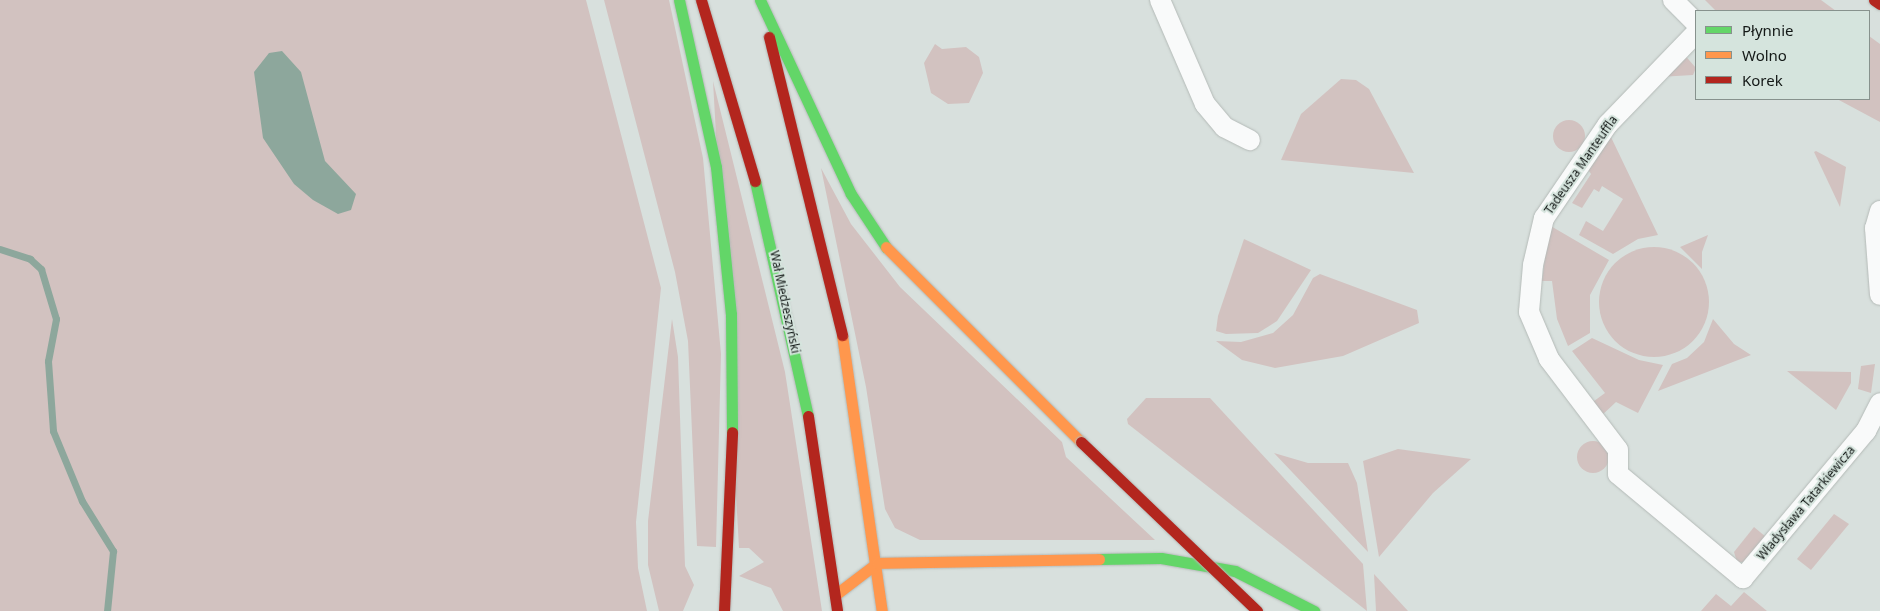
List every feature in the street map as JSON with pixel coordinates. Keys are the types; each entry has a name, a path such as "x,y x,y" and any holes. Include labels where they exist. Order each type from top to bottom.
{"main road":[{"path":"679,0 716,167 728,269 734,395 724,611"},
{"name":"Wał Miedzeszyński","path":"702,0 746,141 782,283 813,439 836,611"},
{"path":"759,0 851,194 893,257 1081,442 1257,611"},
{"path":"759,0 830,279 877,563 882,611"},
{"path":"1874,0 1880,4"},
{"path":"835,595 877,563 1104,558 1196,561 1256,579 1314,611"}],"street":[{"path":"1160,0 1205,104 1224,127 1250,140"},
{"path":"1674,0 1695,22"},
{"name":"Tadeusza Manteuffla","path":"1695,34 1608,124 1544,218 1533,265 1529,312 1537,334 1566,385 1618,450 1618,474 1722,561"},
{"path":"1880,212 1874,228 1880,295"},
{"name":"Władysława Tatarkiewicza","path":"1722,561 1743,578 1866,431 1880,403"}],"shaded area":[{"path":"0,0 586,0 661,288 636,522 638,568 647,611 0,611"},
{"path":"604,0 669,0 703,158 721,354 716,547 697,546 688,341 675,272"},
{"path":"1705,0 1821,0 1835,10 1715,10"},
{"path":"1870,37 1880,44 1880,122 1839,100 1870,100"},
{"path":"935,44 942,49 966,47 979,57 983,73 969,103 948,104 931,93 924,63"},
{"path":"282,51 301,72 325,161 356,194 351,210 338,214 313,200 294,184 263,138 254,72 269,53"},
{"path":"1682,52 1695,67 1693,75 1659,77"},
{"path":"1341,79 1356,80 1369,89 1414,173 1281,160 1301,114"},
{"path":"713,81 785,372 822,611 783,611 771,588 739,576 764,562 749,548 739,548"},
{"path":"1569,120 1580,125 1585,136 1580,147 1569,152 1558,147 1553,136 1558,125"},
{"path":"1609,133 1658,235 1638,239 1613,254 1579,235 1586,221 1603,231 1623,199 1602,186 1599,192 1594,189 1582,208 1572,203 1591,174 1586,167"},
{"path":"1816,151 1846,167 1840,207 1814,152"},
{"path":"821,168 851,224 900,287 1062,442 1066,457 1155,540 920,540 895,528 885,509 866,387"},
{"path":"1549,225 1609,260 1590,295 1590,333 1568,346 1557,319 1552,281 1542,281"},
{"path":"1708,235 1702,252 1702,269 1680,247"},
{"path":"1244,239 1311,270 1277,321 1258,333 1226,334 1216,331 1218,316"},
{"path":"1654,247 1675,251 1693,263 1705,281 1709,302 1705,323 1693,341 1675,353 1654,357 1633,353 1615,341 1603,323 1599,302 1603,281 1615,263 1633,251"},
{"path":"1320,274 1417,310 1419,323 1343,356 1275,368 1242,360 1216,341 1241,342 1273,333 1293,315 1313,278"},
{"path":"672,319 678,357 685,566 694,585 683,611 659,611 648,565 648,521"},
{"path":"1713,319 1734,344 1751,355 1658,391 1672,364 1687,358 1704,342"},
{"path":"1592,338 1639,360 1663,365 1638,413 1616,402 1600,417 1590,404 1605,393 1572,351"},
{"path":"1875,364 1871,393 1858,389 1861,366"},
{"path":"1787,371 1851,372 1851,383 1836,410"},
{"path":"1146,398 1210,398 1363,564 1367,611 1128,424 1127,419"},
{"path":"1593,441 1604,446 1609,457 1604,468 1593,473 1582,468 1577,457 1582,446"},
{"path":"1398,449 1471,459 1433,493 1379,557 1363,461"},
{"path":"1274,453 1308,463 1348,463 1357,483 1368,552"},
{"path":"1834,514 1849,524 1811,570 1797,559"},
{"path":"1754,527 1766,537 1744,562 1737,562 1734,552"},
{"path":"1374,574 1408,611 1376,611"},
{"path":"1744,592 1767,611 1701,611 1716,594 1731,606"}],"waterway":[{"path":"0,249 30,259 41,269 56,319 48,361 53,431 82,501 113,551 107,611"}],"traffic: fast":[{"path":"679,0 716,167 731,314 732,432"},
{"path":"760,0 851,194 886,247"},
{"path":"755,181 808,416"},
{"path":"1099,559 1161,558 1235,571 1314,611"}],"traffic: slow":[{"path":"886,247 1081,442"},
{"path":"842,335 882,611"},
{"path":"835,595 877,563 1099,559"}],"traffic: jam":[{"path":"701,0 755,181"},
{"path":"1874,0 1880,4"},
{"path":"769,37 842,335"},
{"path":"808,416 837,611"},
{"path":"724,611 732,432"},
{"path":"1081,442 1257,611"}]}
